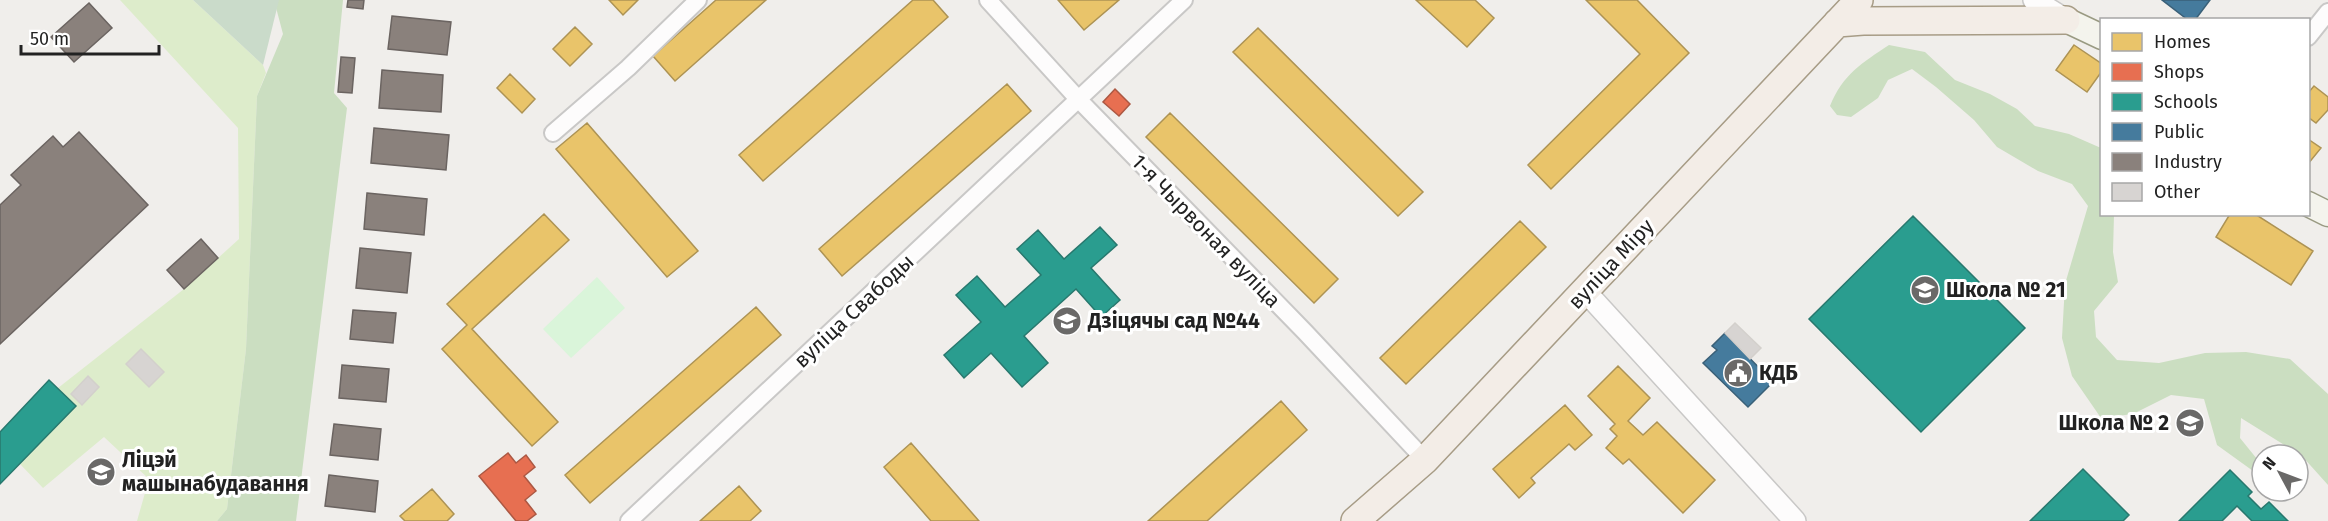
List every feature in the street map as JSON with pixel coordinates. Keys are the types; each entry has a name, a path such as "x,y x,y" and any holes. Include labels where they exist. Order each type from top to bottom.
{"main road":[{"name":"вуліца Міру","path":"1356,521 1425,460 1859,0"},
{"path":"1837,23 2066,20 2100,36"},
{"path":"2310,205 2328,214"}],"street":[{"path":"553,133 628,68 698,0"},
{"name":"1-я Чырвоная вуліца","path":"988,0 1079,100 1305,332 1425,460"},
{"name":"вуліца Свабоды","path":"629,521 1184,0"},
{"path":"2034,0 2066,20"},
{"path":"2310,34 2328,12"},
{"path":"1586,291 1795,521"}],"green space":[{"path":"120,0 193,0 263,65 266,73 257,96 246,349 227,509 217,521 137,521 149,479 104,437 43,488 20,464 76,406 58,388 184,289 239,239 238,128"},
{"path":"193,0 279,0 263,65"},
{"path":"274,0 343,0 334,93 347,108 296,521 217,521 227,509 246,349 257,96 283,34"},
{"path":"1889,45 1925,52 1955,80 1990,94 2017,109 2035,126 2069,134 2100,148 2100,216 2114,216 2113,252 2118,282 2094,311 2096,337 2117,360 2159,363 2205,353 2246,352 2290,359 2328,394 2328,485 2310,465 2310,443 2281,443 2241,418 2240,438 2250,450 2250,469 2217,445 2204,399 2171,395 2133,414 2101,418 2072,376 2062,338 2065,284 2088,206 2072,184 2038,171 1997,147 1974,120 1912,69 1888,80 1878,98 1851,117 1837,115 1830,106 1847,77"},
{"path":"597,277 625,308 571,358 543,329"}],"building: Homes":[{"path":"609,0 638,0 623,15"},
{"path":"716,0 766,0 675,81 653,56"},
{"path":"913,0 933,0 948,17 763,181 739,155"},
{"path":"1058,0 1119,0 1084,30"},
{"path":"1416,0 1475,0 1494,18 1467,47"},
{"path":"1586,0 1637,0 1689,53 1551,189 1528,165 1640,54"},
{"path":"575,27 592,44 570,66 553,49"},
{"path":"1258,28 1423,192 1398,216 1233,52"},
{"path":"2074,45 2100,63 2100,74 2087,92 2056,70"},
{"path":"510,74 535,99 522,113 497,88"},
{"path":"1007,84 1031,111 842,276 819,249"},
{"path":"2314,86 2328,97 2328,110 2316,123 2310,118 2310,91"},
{"path":"1170,113 1338,279 1314,303 1146,137"},
{"path":"587,123 698,251 667,277 556,149"},
{"path":"2310,140 2321,148 2310,162"},
{"path":"544,214 569,240 472,329 558,422 532,446 442,349 467,325 447,304"},
{"path":"2229,216 2258,216 2313,251 2291,285 2216,237"},
{"path":"1520,221 1546,247 1406,384 1380,358"},
{"path":"756,307 781,335 590,503 565,475"},
{"path":"1618,366 1650,398 1628,421 1643,435 1657,422 1715,480 1683,513 1629,459 1623,464 1606,448 1617,436 1610,429 1615,424 1588,396"},
{"path":"1281,401 1307,430 1207,521 1148,521"},
{"path":"1565,405 1592,435 1575,450 1569,444 1531,478 1535,483 1519,498 1493,469"},
{"path":"911,443 979,521 931,521 884,467"},
{"path":"739,486 761,511 750,521 700,521"},
{"path":"432,489 454,514 447,521 405,521 400,516"}],"building: Shops":[{"path":"1115,89 1130,104 1119,116 1103,102"},
{"path":"508,453 516,463 526,455 535,467 524,476 536,491 525,500 536,514 527,521 516,521 479,476"}],"building: Schools":[{"path":"1913,216 2025,328 1921,432 1809,319"},
{"path":"1100,227 1117,245 1091,268 1120,300 1101,317 1076,289 1024,336 1048,363 1022,387 991,353 964,378 944,355 981,322 956,295 977,276 1005,307 1041,275 1017,249 1038,230 1064,259"},
{"path":"49,380 76,406 0,484 0,432"},
{"path":"2083,469 2129,515 2123,521 2030,521"},
{"path":"2230,470 2250,490 2248,496 2250,503 2255,503 2261,509 2270,503 2288,521 2252,521 2237,506 2222,521 2179,521"}],"building: Public":[{"path":"2162,0 2210,0 2196,18 2185,18"},
{"name":"КДБ","path":"1725,333 1773,382 1748,407 1703,363 1717,350 1712,346"}],"building: Industry":[{"path":"348,0 364,0 363,9 347,7"},
{"path":"89,3 112,28 74,62 51,37"},
{"path":"392,16 451,22 447,55 388,49"},
{"path":"341,57 355,58 352,93 338,92"},
{"path":"382,70 443,75 441,112 379,108"},
{"path":"374,128 449,135 446,170 371,163"},
{"path":"79,132 148,205 0,344 0,205 21,185 11,175 53,136 63,147"},
{"path":"367,193 427,199 424,235 364,229"},
{"path":"201,239 218,258 184,289 167,270"},
{"path":"360,248 411,253 407,293 356,288"},
{"path":"353,310 396,313 393,343 350,339"},
{"path":"342,365 389,369 386,402 339,398"},
{"path":"334,424 381,429 378,460 330,455"},
{"path":"329,475 378,481 375,512 325,506"}],"building: Other":[{"path":"1735,323 1761,348 1750,359 1725,333"},
{"path":"141,349 164,372 149,387 126,364"},
{"path":"88,376 99,387 82,405 71,394"}],"place":[{"name":"Школа № 21","path":"1925,290"},
{"name":"Дзіцячы сад №44","path":"1067,321"},
{"name":"КДБ","path":"1738,373"},
{"name":"Школа № 2","path":"2190,423"},
{"name":"Ліцэй машынабудавання","path":"101,472"}]}
